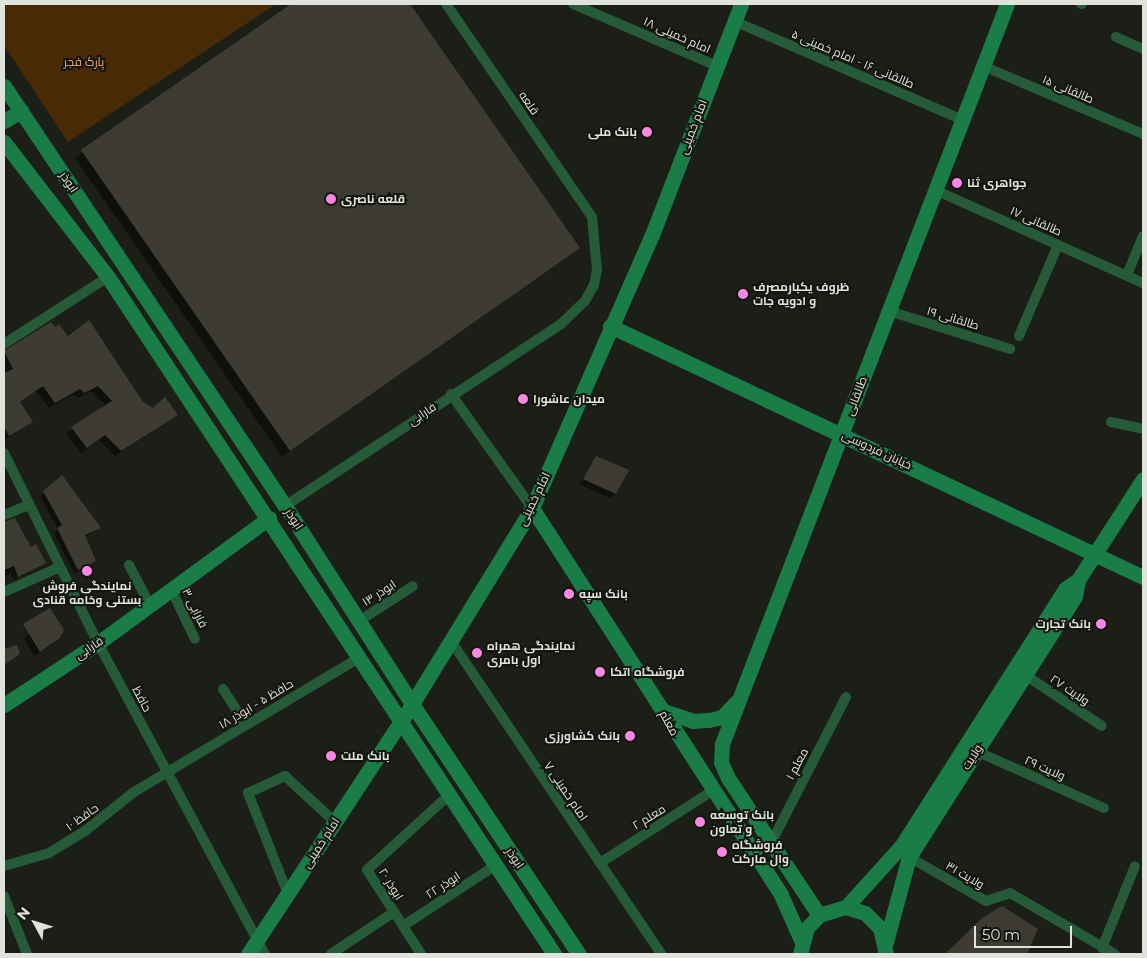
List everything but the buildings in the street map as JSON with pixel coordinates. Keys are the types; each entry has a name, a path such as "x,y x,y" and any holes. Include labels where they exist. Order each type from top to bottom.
{"main road":[{"name":"امام خمینی","path":"248,954 412,704 532,508 610,326 652,235 741,4"},
{"name":"طالقانی","path":"771,843 735,788 721,762 722,744 1007,4"},
{"name":"ابوذر","path":"4,86 285,506 412,704 579,954"},
{"path":"4,121 22,111"},
{"name":"ابوذر","path":"4,142 108,277 269,518 400,722 554,954"},
{"name":"خیابان فردوسی","path":"610,326 1096,553 1143,577"},
{"name":"ولایت","path":"906,851 976,751 1025,675 1075,596 1078,580 1143,479"},
{"name":"معلم","path":"532,508 664,711 712,791 781,895 801,947"},
{"name":"فارابی","path":"4,705 98,643 269,518"},
{"name":"ولایت","path":"886,948 906,851 1064,589 1078,580"},
{"path":"664,711 693,721 709,720 722,717 739,698"},
{"path":"771,843 819,915"},
{"path":"801,947 806,928 819,915 846,907 906,851"},
{"path":"846,907 870,916 880,928 886,948"}],"street":[{"name":"قلعه","path":"446,4 592,217"},
{"name":"امام خمینی ۱۸","path":"573,4 587,7 717,66"},
{"name":"طالقانی ۱۶ - امام خمینی ۵","path":"734,21 963,120"},
{"path":"1116,38 1143,49"},
{"name":"طالقانی ۱۵","path":"983,66 1143,134"},
{"name":"طالقانی ۱۷","path":"935,190 1143,282"},
{"name":"فارابی","path":"285,506 452,394 561,324 585,301 594,285 597,270 592,217"},
{"path":"1127,275 1143,236"},
{"path":"1019,336 1058,245"},
{"path":"4,344 108,277"},
{"name":"طالقانی ۱۹","path":"889,311 1010,349"},
{"path":"452,394 532,508"},
{"path":"1111,422 1143,428"},
{"name":"حافظ","path":"4,452 98,643 257,941 266,954"},
{"path":"4,515 29,505"},
{"path":"129,565 150,605"},
{"path":"4,592 60,567"},
{"name":"ابوذر ۱۳","path":"359,621 413,586"},
{"name":"فارابی ۳","path":"171,589 196,639"},
{"name":"امام خمینی ۷","path":"450,641 661,954"},
{"name":"حافظ ۵ - ابوذر ۱۸","path":"168,774 359,658"},
{"name":"ولایت ۲۷","path":"1025,675 1102,726"},
{"path":"223,690 246,725"},
{"name":"معلم ۱","path":"771,843 846,698"},
{"name":"ولایت ۲۹","path":"976,751 1104,808"},
{"name":"حافظ ۱۰","path":"4,866 48,853 85,831 134,792 168,774"},
{"path":"288,894 248,792 285,776 335,822"},
{"name":"معلم ۲","path":"600,863 712,791"},
{"name":"ابوذر ۲۰","path":"421,954 367,870 450,795"},
{"name":"ولایت ۳۱","path":"906,851 986,901 1010,893 1115,954"},
{"name":"ابوذر ۲۲","path":"403,926 496,865"},
{"path":"1102,948 1135,866"},
{"path":"4,896 24,953"},
{"path":"331,954 394,912"}],"green space":[{"name":"پارک فجر","path":"4,4 276,4 68,142 4,45"}],"place":[{"name":"بانک ملی","path":"647,132"},
{"name":"جواهری ثنا","path":"957,183"},
{"name":"قلعه ناصری","path":"331,199"},
{"name":"ظروف یکبارمصرف و ادویه جات","path":"743,294"},
{"name":"میدان عاشورا","path":"523,399"},
{"name":"نمایندگی فروش بستنی وخامه قنادی","path":"87,571"},
{"name":"بانک سپه","path":"569,594"},
{"name":"بانک تجارت","path":"1101,624"},
{"name":"نمایندگی همراه اول بامری","path":"477,653"},
{"name":"فروشگاه اتکا","path":"600,672"},
{"name":"بانک کشاورزی","path":"630,736"},
{"name":"بانک ملت","path":"331,756"},
{"name":"بانک توسعه و تعاون","path":"700,822"},
{"name":"فروشگاه وال مارکت","path":"722,852"}]}
